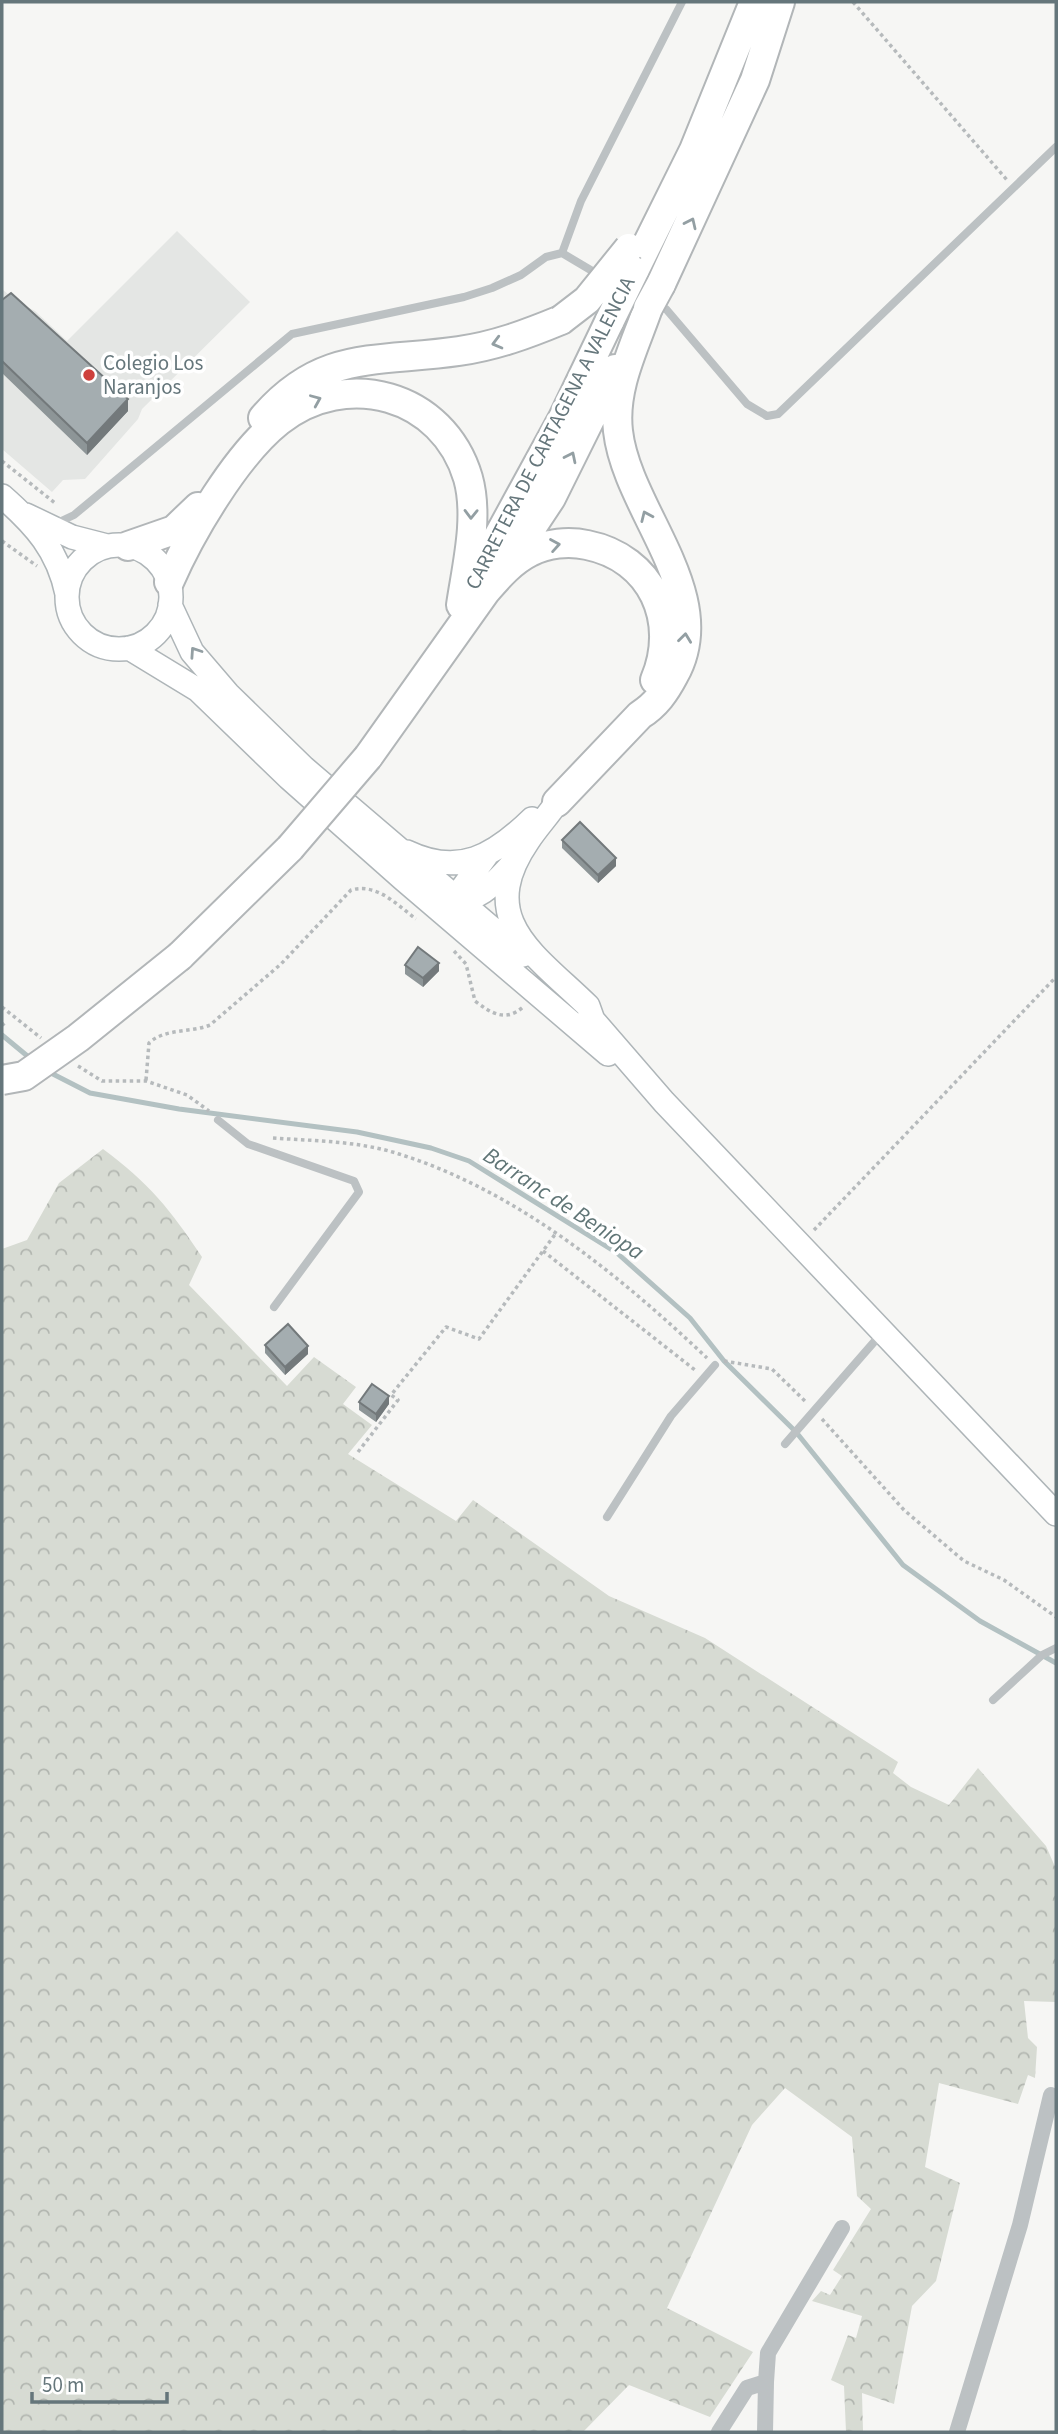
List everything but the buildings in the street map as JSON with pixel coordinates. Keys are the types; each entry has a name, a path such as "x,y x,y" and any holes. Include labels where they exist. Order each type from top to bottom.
{"highway":[{"path":"118,546 174,530 192,515 278,400 295,385 318,372 356,362 495,345 561,320 587,300 631,260 738,2"},
{"name":"CARRETERA DE CARTAGENA A VALENCIA","path":"2,1078 24,1076 78,1038 175,951 284,844 363,753 461,605 563,418 610,320 631,260 694,150 754,2"},
{"path":"558,802 640,715 655,706 675,675 687,633 683,594 628,476 617,429 620,387 655,296 755,80 780,2"},
{"path":"363,753 498,578 551,498 625,346 655,296"},
{"path":"169,594 194,531 263,435 300,407 323,396 362,392 410,406 442,430 460,458 468,479 472,508 461,605"},
{"path":"498,578 532,550 573,542 619,556 644,575 661,606 665,629 661,663 640,715"}],"street":[{"path":"2,496 20,512 56,555 65,583 68,610 85,636 113,648 129,648 156,633 169,594"},
{"path":"20,512 72,537 118,546 153,558 192,652 228,694 304,768 458,902 526,957 593,1020 664,1102 1056,1514"},
{"path":"65,583 79,563 92,552 118,546"},
{"path":"129,648 198,690 289,778 402,879 664,1102"},
{"path":"215,705 242,723 444,901 458,902 482,893 520,855 558,802"},
{"path":"558,802 541,811 514,837 486,856 468,878 458,902 457,912 555,1000 563,1014"},
{"path":"392,844 425,860 444,863 486,856"},
{"path":"520,855 505,904 508,919 517,935 588,1006 593,1020"},
{"path":"957,2432 1020,2225 1051,2095"},
{"path":"765,2432 768,2353 842,2228"},
{"path":"719,2432 747,2388 766,2382"}],"lane":[{"path":"562,253 581,201 682,2"},
{"path":"755,80 774,45 790,2"},
{"path":"50,527 74,515 292,334 464,297 521,275 546,257 562,253 666,309 741,398 767,416 778,414 1056,147"},
{"path":"218,1120 248,1144 354,1181 359,1192 274,1307"},
{"path":"785,1444 883,1331"},
{"path":"607,1517 671,1416 715,1366"},
{"path":"993,1700 1042,1655 1056,1648"}],"path":[{"path":"853,2 1014,188"},
{"path":"2,461 55,503"},
{"path":"2,541 65,583"},
{"path":"146,1081 149,1043 158,1035 197,1031 211,1025 281,964 351,890 367,887 378,891 418,921"},
{"path":"446,944 466,964 475,1001 489,1012 500,1016 515,1014 537,993"},
{"path":"800,1244 1056,978"},
{"path":"2,1007 45,1041"},
{"path":"2,1023 6,1028"},
{"path":"72,1063 102,1081 146,1081 187,1095 218,1120"},
{"path":"265,1137 351,1143 400,1154 469,1181 556,1233 615,1276 715,1366 724,1361 772,1369 814,1410 904,1510 964,1560 1004,1580 1056,1616"},
{"path":"358,1452 398,1400 391,1395 446,1328 479,1339 556,1233"},
{"path":"543,1251 703,1377"}],"shaded area":[{"name":"Colegio Los Naranjos","path":"177,231 250,302 142,409 138,419 85,479 63,480 52,492 2,449 2,289 16,301 35,311 67,341"}],"green space":[{"path":"103,1149 158,1198 202,1257 189,1285 287,1386 314,1357 356,1387 343,1404 372,1425 348,1454 456,1521 473,1500 609,1596 705,1638 898,1762 893,1773 911,1787 949,1805 978,1768 1046,1846 1056,1869 1056,2002 1024,2001 1028,2038 1037,2047 1035,2078 1028,2075 1018,2104 939,2083 925,2167 960,2183 936,2281 912,2306 894,2404 862,2393 863,2431 868,2432 846,2432 844,2386 831,2380 848,2335 856,2338 862,2316 812,2301 821,2291 830,2295 842,2276 833,2270 871,2209 857,2196 852,2137 785,2088 752,2125 667,2308 753,2352 710,2417 629,2385 583,2432 2,2432 2,1249 27,1240 59,1183"}],"waterway":[{"name":"Barranc de Beniopa","path":"2,1035 31,1059"},
{"name":"Barranc de Beniopa","path":"47,1071 90,1093 179,1109 357,1132 431,1148 469,1161 617,1253 690,1318 724,1361 796,1432 903,1565 980,1621 1056,1663"}],"place":[{"name":"Colegio Los Naranjos","path":"89,375"}]}
